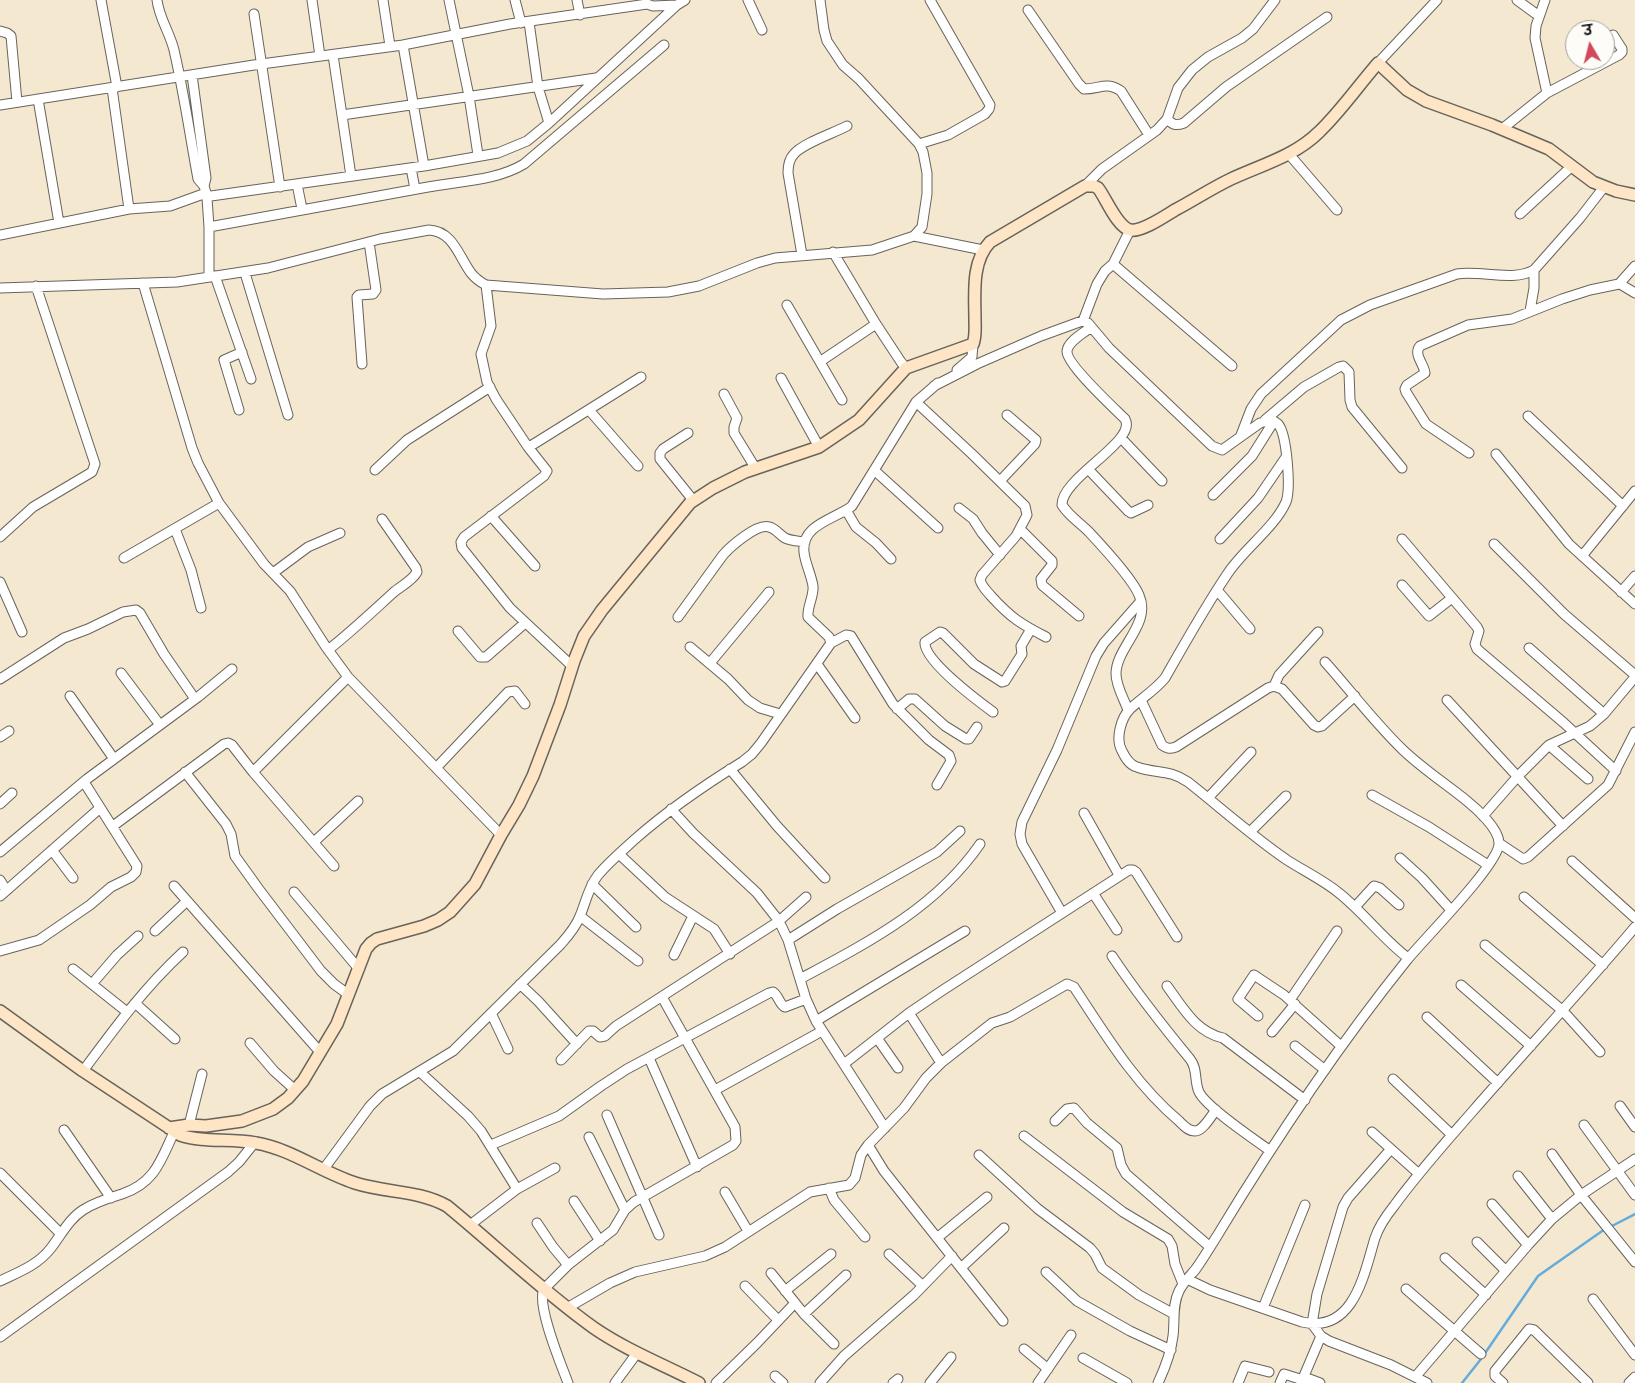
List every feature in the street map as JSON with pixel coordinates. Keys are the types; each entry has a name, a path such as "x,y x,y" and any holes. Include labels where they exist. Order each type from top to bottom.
{"street":[{"path":"101,0 129,209"},
{"path":"157,0 159,14 171,38 180,77 198,179 206,193 211,196 280,186 300,197 413,178 424,166 498,153 527,141 621,58 677,5 686,0"},
{"path":"312,0 320,56"},
{"path":"383,0 390,46"},
{"path":"449,0 469,96 478,156"},
{"path":"516,0 525,22 538,87 549,123"},
{"path":"577,0 580,15"},
{"path":"748,0 762,30"},
{"path":"820,0 827,41 843,65 859,79 919,144 925,160 927,194 922,227 914,236"},
{"path":"919,144 948,135 985,114 990,105 930,0"},
{"path":"1085,186 1102,169 1167,120 1178,88 1192,70 1208,57 1242,38 1253,28 1275,0"},
{"path":"1130,230 1152,223 1230,179 1288,154 1319,132 1378,63 1437,0"},
{"path":"1517,0 1539,16"},
{"path":"1545,0 1539,16 1535,38 1547,93"},
{"path":"0,105 260,64 403,45 646,2 653,6 677,5"},
{"path":"1028,10 1079,84 1084,89 1106,85 1114,87 1121,92 1149,135"},
{"path":"254,14 260,64 280,186"},
{"path":"1167,120 1178,125 1184,123 1226,87 1327,17"},
{"path":"0,31 10,36 16,102"},
{"path":"1615,38 1622,49 1622,52 1615,57"},
{"path":"403,45 424,166"},
{"path":"209,227 300,197 351,176 413,178 498,175 512,171 531,158 664,45"},
{"path":"333,55 351,176"},
{"path":"1378,63 1407,90 1426,101 1502,129 1549,149 1593,182 1604,187 1635,195"},
{"path":"1502,129 1547,93 1591,70"},
{"path":"192,75 206,178 212,276 251,379"},
{"path":"342,115 597,78"},
{"path":"38,99 59,223"},
{"path":"802,255 788,173 788,162 793,154 801,148 847,126"},
{"path":"1288,154 1337,210"},
{"path":"1520,214 1572,166"},
{"path":"831,643 829,637 808,617 813,587 804,554 805,542 818,525 852,506 916,402 972,356 975,333 975,277 983,250 990,242 1080,187 1090,185 1098,188 1116,218 1130,230"},
{"path":"1241,436 1251,410 1261,394 1341,320 1370,305 1457,274 1516,275 1534,270 1580,218 1604,187"},
{"path":"0,235 129,209 170,206 206,193"},
{"path":"0,288 177,282 245,273 369,242 429,230 436,230 451,240 471,272 486,285 603,294 668,292 699,286 757,263 775,258 872,250 914,236 983,250"},
{"path":"934,386 982,361 1041,336 1083,321 1097,284 1105,271 1113,264 1130,230"},
{"path":"362,364 357,297 359,295 373,294 376,290 369,242"},
{"path":"833,252 876,324 906,368"},
{"path":"1113,264 1232,366"},
{"path":"1469,453 1426,424 1406,392 1405,388 1407,385 1425,373 1417,349 1468,325 1512,319 1590,290 1620,284 1635,266"},
{"path":"1530,311 1534,288 1534,270"},
{"path":"245,273 288,414"},
{"path":"143,283 192,448 219,503 264,564 290,591 348,677 501,835"},
{"path":"1620,284 1635,293"},
{"path":"486,285 491,326 481,354 482,363 496,399 547,471 546,474 464,537 461,542 462,548 510,608 572,666"},
{"path":"0,538 33,507 92,472 94,468 92,455 36,286"},
{"path":"787,305 842,400"},
{"path":"1083,321 1212,446 1222,450 1241,436 1269,421 1304,387 1339,366 1343,366 1349,372 1352,407 1402,468"},
{"path":"821,361 876,324"},
{"path":"1091,327 1072,343 1068,348 1067,355 1075,368 1124,419 1126,432 1088,469 1061,500 1062,505 1089,532 1133,583 1141,601 1140,617 1118,663 1116,672 1116,681 1128,710"},
{"path":"172,1130 189,1125 206,1126 250,1118 273,1109 288,1098 303,1081 337,1024 350,995 366,949 371,943 377,939 424,926 438,920 450,912 475,884 533,776 584,636 602,610 693,500 713,488 756,469 819,447 859,420 906,368 973,344"},
{"path":"239,410 224,360 242,352"},
{"path":"529,447 641,377"},
{"path":"781,378 819,447"},
{"path":"375,470 407,440 490,387"},
{"path":"724,394 737,418 734,433 756,469"},
{"path":"916,402 1025,506 1027,515 1020,529 982,575 982,584 1007,614 1018,623 1046,637"},
{"path":"589,410 638,466"},
{"path":"1000,481 1035,444 1036,440 1007,414"},
{"path":"1528,416 1623,506"},
{"path":"1269,421 1277,423 1282,434 1289,475 1286,501 1278,516 1240,557 1217,590 1165,678 1158,687 1128,710 1118,733 1118,740 1128,761 1134,767 1178,775 1250,832 1298,867 1327,884 1355,907 1380,934 1408,958"},
{"path":"1213,495 1252,456 1269,421"},
{"path":"688,433 663,449 660,453 660,459 693,500"},
{"path":"1121,438 1162,481"},
{"path":"1496,454 1555,528 1582,556 1635,604"},
{"path":"1220,539 1258,498 1286,457"},
{"path":"1088,469 1128,511 1136,512 1148,504"},
{"path":"874,470 938,528"},
{"path":"1582,556 1635,491"},
{"path":"124,558 219,503"},
{"path":"958,508 973,519 1000,555"},
{"path":"846,510 856,527 891,559"},
{"path":"491,516 535,566"},
{"path":"328,650 369,616 395,591 415,576 417,572 382,519"},
{"path":"678,617 731,546 763,526 769,526 784,538 805,542"},
{"path":"175,529 191,570 201,608"},
{"path":"1020,529 1052,561 1052,565 1041,579 1042,585 1079,616"},
{"path":"273,573 308,547 340,533"},
{"path":"1402,539 1477,627 1479,631 1475,644 1477,649 1616,770"},
{"path":"1483,816 1518,776 1549,745 1586,729 1604,714 1635,676 1564,614 1494,544"},
{"path":"1621,592 1635,576"},
{"path":"0,582 3,596 22,632"},
{"path":"1402,585 1429,616 1452,598"},
{"path":"1217,590 1250,629"},
{"path":"710,663 769,592"},
{"path":"1062,913 1022,844 1020,834 1022,822 1057,750 1096,656 1104,643 1141,601"},
{"path":"0,679 64,638 123,612 136,610 140,613 164,654 195,699"},
{"path":"458,631 480,657 483,658 525,623"},
{"path":"993,712 946,674 926,648 925,642 940,632 943,633 974,664 1002,682 1005,681 1022,654 1021,646 1031,629"},
{"path":"1141,700 1162,745 1170,749 1184,742 1262,691 1274,686 1282,671 1318,632"},
{"path":"323,1170 370,1106 382,1094 453,1051 569,935 580,916 587,893 592,884 597,876 619,854 671,809 752,754 831,643 846,635 851,636 897,709 928,740 946,752 951,758 937,785"},
{"path":"690,648 710,663 754,704 780,714"},
{"path":"1529,648 1604,714"},
{"path":"1158,1383 1166,1366 1170,1350 1178,1293 1210,1247 1269,1150 1340,1046 1408,958 1488,865 1498,849 1498,837 1475,807 1404,752 1325,662"},
{"path":"817,664 855,718"},
{"path":"0,852 84,782 232,669"},
{"path":"121,673 160,725"},
{"path":"253,772 348,677"},
{"path":"1274,686 1282,689 1314,725 1318,727 1322,726 1355,696"},
{"path":"436,768 508,692 515,691 525,704"},
{"path":"70,696 114,759"},
{"path":"897,709 909,699 915,699 945,726 966,739 969,739 977,727"},
{"path":"1447,700 1563,826"},
{"path":"0,737 9,731"},
{"path":"1499,843 1525,859 1608,785 1635,732"},
{"path":"113,826 185,772 228,743 232,745 334,866"},
{"path":"1549,745 1588,779"},
{"path":"1208,798 1251,752"},
{"path":"730,770 777,826 826,878"},
{"path":"185,772 226,824 231,834 235,856 258,888 321,971 334,984 350,995"},
{"path":"0,951 39,940 90,905 111,887 131,877 136,872 137,866 84,782"},
{"path":"0,804 12,793"},
{"path":"1372,795 1430,827 1488,865"},
{"path":"1250,832 1286,796"},
{"path":"314,842 358,801"},
{"path":"0,880 3,893 100,808"},
{"path":"671,809 693,833 757,893 779,921 788,940 806,999 816,1021 885,1128"},
{"path":"1084,813 1120,875"},
{"path":"788,940 837,909 937,852 960,832"},
{"path":"800,979 899,922 947,884 968,861 980,844"},
{"path":"52,850 73,878"},
{"path":"619,854 665,897 714,929 730,954"},
{"path":"1400,858 1422,878 1451,910"},
{"path":"1572,861 1635,918"},
{"path":"844,1064 909,1013 978,966 1129,870 1136,872 1177,937"},
{"path":"592,884 636,927"},
{"path":"174,886 320,1052"},
{"path":"1355,907 1374,886 1380,888 1399,905"},
{"path":"294,892 359,969"},
{"path":"1092,893 1117,930"},
{"path":"1524,896 1603,965"},
{"path":"561,1060 591,1031 600,1037 605,1036 616,1026 779,921 806,897"},
{"path":"155,931 187,901"},
{"path":"580,916 638,961"},
{"path":"674,954 693,916"},
{"path":"1024,1136 1123,1212 1168,1239 1172,1246 1174,1261 1185,1282 1312,1324 1328,1321 1338,1317 1354,1298 1366,1273 1378,1229 1395,1204 1452,1135 1635,927"},
{"path":"816,1021 965,931"},
{"path":"1272,1032 1337,931"},
{"path":"92,984 117,955 138,936"},
{"path":"1485,945 1563,1011 1600,1052"},
{"path":"83,1071 127,1012 161,973 183,952"},
{"path":"1112,956 1148,1009 1191,1060 1196,1073 1199,1092 1220,1114 1269,1150"},
{"path":"73,969 127,1012"},
{"path":"1258,1016 1238,999 1254,975 1270,984 1292,1002 1340,1046"},
{"path":"520,984 577,1044"},
{"path":"567,1308 610,1283 635,1272 705,1256 725,1247 810,1192 849,1184 856,1178 861,1155 868,1145 904,1108 926,1078 941,1063 992,1023 1010,1017 1063,985 1071,984 1074,987 1124,1062 1144,1087 1172,1115 1188,1128 1196,1131 1220,1114"},
{"path":"1461,985 1531,1046"},
{"path":"1167,986 1192,1021 1200,1028 1223,1038 1304,1100"},
{"path":"491,1145 559,1116 627,1070 773,992 785,1007 806,999"},
{"path":"568,1383 556,1351 542,1303 544,1288 568,1265 613,1230 625,1210 634,1202 697,1167 733,1145 736,1141 735,1127 662,997"},
{"path":"135,1003 175,1039"},
{"path":"0,1011 83,1071 172,1130 192,1139 255,1142 284,1151 323,1170 354,1182 377,1189 421,1194 434,1198 447,1206 567,1308 595,1329 636,1353 697,1383"},
{"path":"909,1013 941,1063"},
{"path":"491,1014 508,1049"},
{"path":"1427,1017 1498,1083"},
{"path":"715,1090 822,1030"},
{"path":"877,1038 898,1068"},
{"path":"250,1043 274,1071 295,1090"},
{"path":"1295,1046 1325,1070"},
{"path":"649,1058 697,1167"},
{"path":"420,1072 468,1116 491,1145 517,1189"},
{"path":"189,1125 202,1074"},
{"path":"1393,1080 1452,1135"},
{"path":"1620,1106 1635,1127"},
{"path":"1055,1121 1067,1109 1074,1108 1088,1124 1117,1148 1121,1165 1126,1174 1210,1247"},
{"path":"607,1114 659,1235"},
{"path":"1584,1125 1635,1195"},
{"path":"64,1130 111,1198"},
{"path":"0,1281 25,1270 40,1259 82,1210 141,1186 151,1178 160,1164 172,1130"},
{"path":"1372,1132 1419,1174"},
{"path":"589,1137 625,1210"},
{"path":"0,1338 228,1172 255,1142"},
{"path":"868,1145 884,1171 962,1267 1002,1321"},
{"path":"1391,1149 1348,1198 1343,1207 1317,1294 1312,1324 1321,1336 1416,1376 1427,1383"},
{"path":"1552,1154 1581,1195 1635,1262"},
{"path":"979,1155 1038,1209 1090,1248 1102,1268 1135,1292 1174,1314"},
{"path":"1416,1376 1528,1245 1552,1220 1581,1195 1635,1159"},
{"path":"470,1225 517,1189 555,1168"},
{"path":"0,1172 61,1234"},
{"path":"1518,1176 1552,1220"},
{"path":"829,1188 834,1200 865,1237"},
{"path":"725,1192 748,1231"},
{"path":"937,1238 987,1197"},
{"path":"574,1201 600,1241"},
{"path":"1263,1308 1305,1204"},
{"path":"1492,1204 1528,1245"},
{"path":"537,1223 568,1265"},
{"path":"962,1267 1004,1228"},
{"path":"1477,1242 1506,1271"},
{"path":"784,1291 831,1254"},
{"path":"889,1254 923,1286"},
{"path":"820,1383 844,1356 923,1286 952,1256"},
{"path":"1445,1258 1486,1296"},
{"path":"1046,1272 1077,1301 1130,1331 1170,1350"},
{"path":"770,1274 804,1314 834,1344"},
{"path":"804,1314 846,1275"},
{"path":"744,1286 778,1320"},
{"path":"1406,1290 1481,1354"},
{"path":"1592,1299 1635,1355"},
{"path":"716,1383 758,1343 795,1303"},
{"path":"1504,1383 1495,1376 1495,1371 1527,1330 1532,1328 1588,1383"},
{"path":"1038,1383 1071,1335"},
{"path":"1303,1380 1321,1336"},
{"path":"1024,1349 1048,1369"},
{"path":"615,1383 636,1353"},
{"path":"930,1383 951,1357"},
{"path":"1083,1358 1127,1383"},
{"path":"1238,1383 1245,1366 1269,1372"},
{"path":"1280,1383 1283,1375 1287,1373 1303,1380 1320,1383"},
{"path":"775,1376 782,1383"},
{"path":"1629,1383 1635,1377"}],"waterway":[{"path":"1610,1227 1635,1214"},
{"path":"1462,1383 1481,1359 1538,1276 1605,1229"}]}
